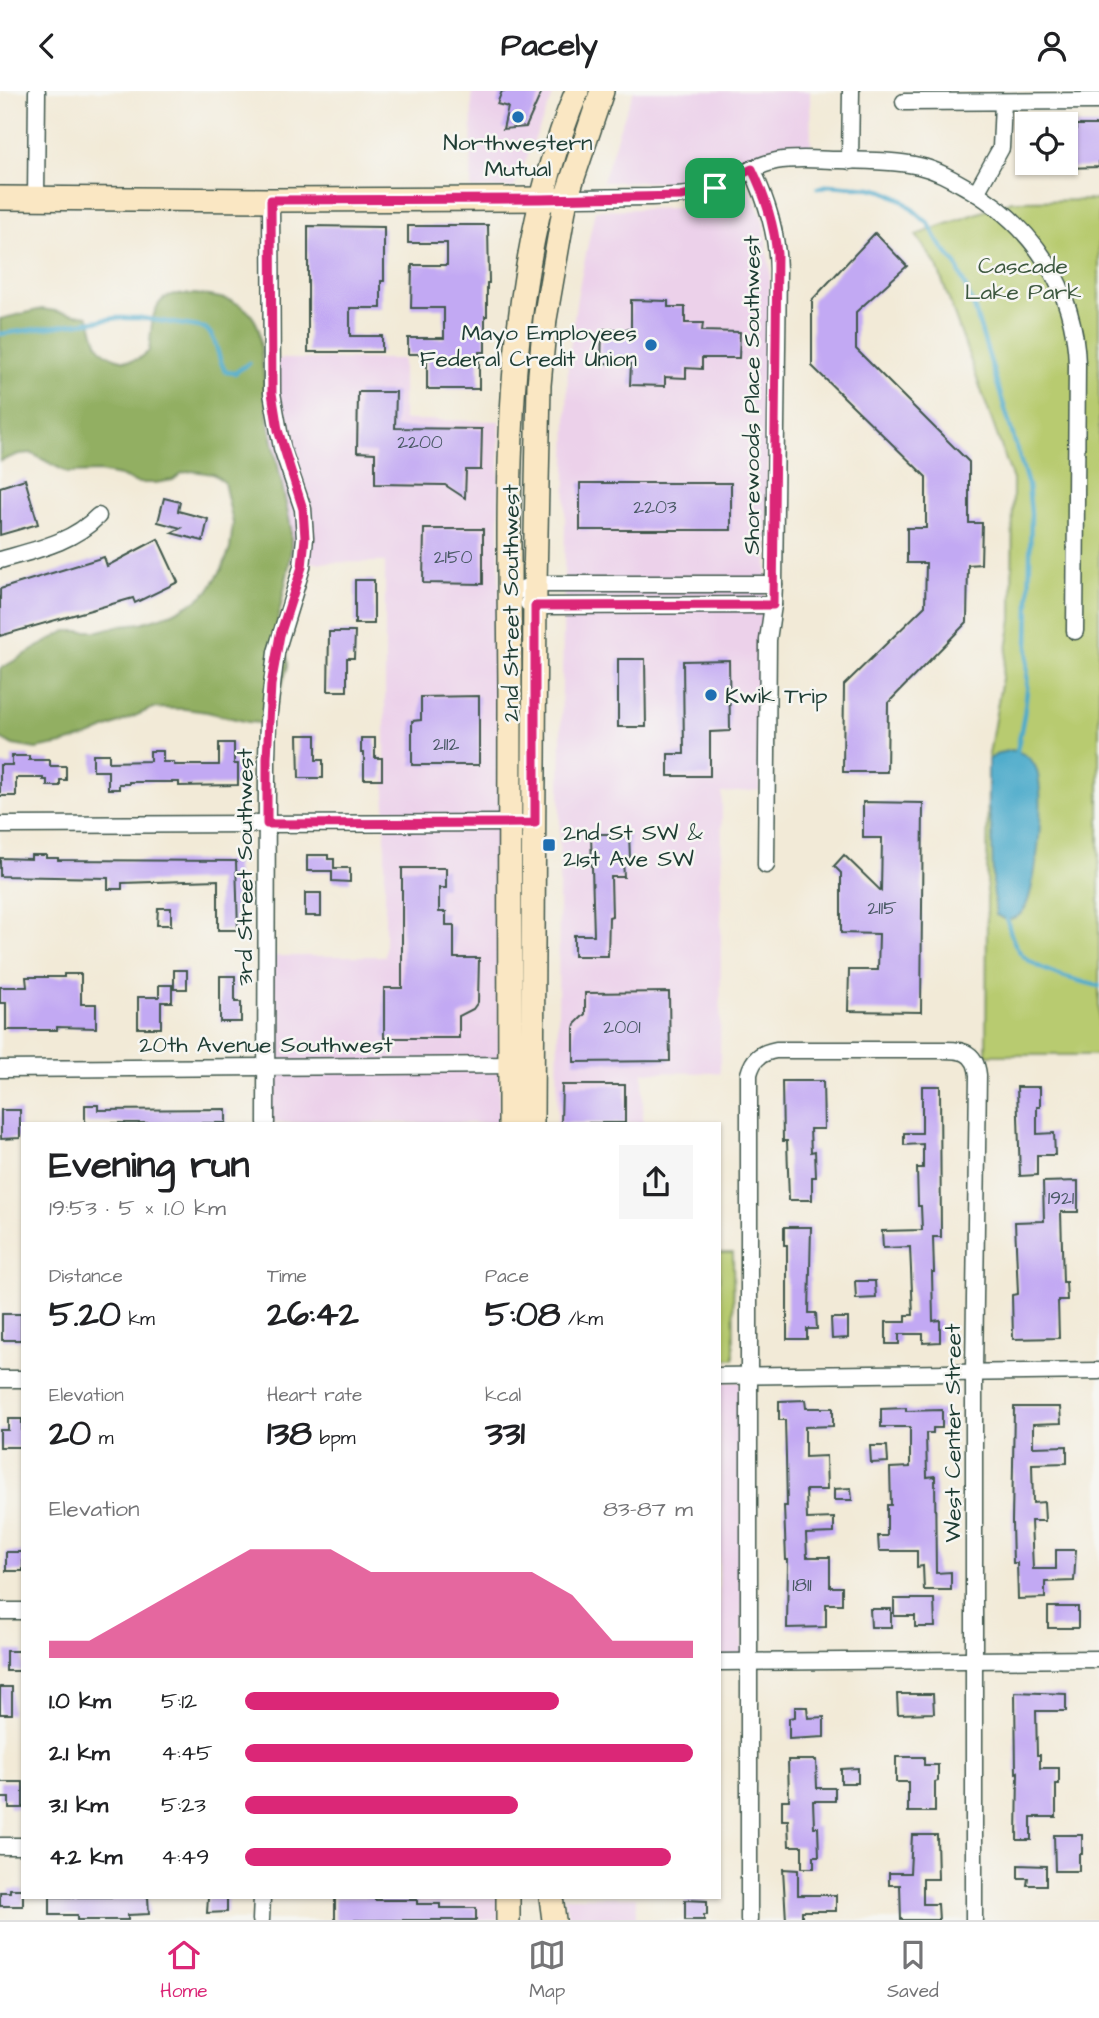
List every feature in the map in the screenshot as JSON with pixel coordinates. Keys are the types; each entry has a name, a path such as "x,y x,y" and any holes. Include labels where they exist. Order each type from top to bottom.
{"main road":[{"name":"2nd Street Southwest","path":"510,1122 512,391 526,280 541,199 577,91"},
{"name":"2nd Street Southwest","path":"532,1122 535,595 537,425 541,356 551,277 566,198 602,91"},
{"path":"0,198 566,198"},
{"path":"508,1899 508,1920"},
{"path":"551,1899 554,1920"}],"street":[{"path":"36,198 37,91"},
{"path":"850,161 851,91"},
{"path":"904,102 949,96 1003,102 1055,96 1099,101"},
{"path":"976,193 1001,148 1003,102"},
{"path":"566,198 692,195 715,188 752,169 776,161 850,161 919,166 940,173 999,209 1028,237 1042,256 1064,293 1075,333 1075,631"},
{"name":"Shorewoods Place Southwest","path":"752,169 769,211 777,254 774,584 768,640 766,865"},
{"name":"3rd Street Southwest","path":"267,1122 267,758 271,685 280,635 302,567 305,538 303,509 280,439 272,393 271,200"},
{"path":"0,560 71,537 98,516"},
{"name":"Shorewoods Place Southwest","path":"535,595 774,584"},
{"name":"Shorewoods Place Southwest","path":"510,594 773,605"},
{"path":"0,825 535,823"},
{"name":"West Center Street","path":"748,1375 751,1067 759,1056 769,1052 956,1050 967,1053 976,1065 978,1087 974,1373 974,1920"},
{"name":"20th Avenue Southwest","path":"0,1069 532,1065"},
{"path":"721,1376 1099,1371"},
{"path":"748,1375 749,1920"},
{"path":"0,1379 21,1379"},
{"path":"0,1611 21,1611"},
{"path":"721,1662 1099,1659"},
{"path":"0,1846 21,1846"},
{"path":"261,1920 262,1899"}],"shaded area":[{"path":"472,91 555,91 514,188 471,189"},
{"path":"634,91 810,91 811,147 778,148 756,153 721,172 691,182 603,182"},
{"path":"749,187 763,221 770,268 767,574 761,635 760,790 722,793 720,1073 643,1072 643,1122 557,1122 568,363 577,297 595,210 683,208 725,197"},
{"path":"271,359 403,359 403,420 499,421 499,1122 266,1122 267,956 385,956 385,562 268,563"},
{"path":"721,1382 740,1382 743,1658 721,1658"},
{"path":"390,1899 499,1899 499,1920 390,1920"},
{"path":"564,1899 636,1899 636,1920 569,1920"}],"green space":[{"name":"Cascade Lake Park","path":"1099,200 1099,1055 986,1055 988,760 1012,620 1013,480 937,266 916,235 1012,201"},
{"path":"194,294 224,299 242,306 255,320 259,330 268,418 291,528 291,551 276,629 287,653 288,666 273,713 261,723 207,712 153,708 89,736 62,744 36,749 13,745 0,738 0,669 66,631 99,631 141,623 173,613 197,600 208,591 222,569 230,549 233,523 224,482 213,474 192,471 182,473 173,480 137,483 99,472 68,473 31,453 0,461 0,319 42,309 88,316 97,342 104,352 128,361 149,351 153,319 159,304 171,295"},
{"path":"721,1253 733,1253 734,1359 721,1359"}],"water":[{"path":"1012,750 1029,758 1034,764 1038,775 1040,813 1037,858 1029,896 1022,913 1007,920 996,915 992,831 988,806 988,760 999,753"}],"building":[{"name":"Northwestern Mutual","path":"502,91 542,91 526,127 503,129 508,107 497,104"},
{"path":"1078,125 1099,125 1099,167 1078,168"},
{"path":"488,225 489,283 485,352 479,352 479,389 427,389 427,354 408,354 408,338 444,338 444,308 411,308 412,265 447,265 447,243 408,243 408,226"},
{"path":"308,226 384,227 381,308 350,308 350,336 382,336 382,352 308,352"},
{"path":"875,233 907,266 856,312 856,349 969,462 969,523 982,523 981,564 968,565 967,622 888,703 887,772 843,772 844,685 925,606 926,563 907,563 907,528 926,528 926,477 812,366 812,300"},
{"path":"631,300 668,301 668,307 685,307 685,323 703,323 702,331 740,332 739,358 702,358 702,369 686,368 686,378 665,377 665,386 630,385 631,364 601,363 602,329 631,329"},
{"path":"358,392 396,392 395,428 482,429 481,470 466,470 465,498 445,485 375,484 375,453 357,452"},
{"path":"25,479 38,524 0,535 0,487"},
{"path":"580,483 731,483 731,530 580,530"},
{"path":"164,498 180,502 178,511 208,519 203,541 171,533 181,528 158,522"},
{"path":"424,529 483,529 483,584 423,583"},
{"path":"158,539 178,582 135,603 133,598 0,636 0,589 104,557 107,566"},
{"path":"355,580 374,580 374,624 355,624"},
{"path":"329,632 355,632 354,658 347,658 347,691 328,691"},
{"path":"618,659 645,659 646,727 618,727"},
{"path":"729,660 730,731 710,732 710,776 668,776 668,754 684,754 683,661"},
{"path":"479,696 479,765 412,765 412,721 421,720 421,697"},
{"path":"298,735 316,735 316,760 323,760 323,778 299,778"},
{"path":"361,738 375,738 375,758 382,758 382,779 364,779"},
{"path":"219,743 234,743 238,785 179,786 179,782 129,782 119,784 119,789 108,789 108,771 93,771 93,754 109,754 109,762 150,761 150,751 163,751 163,762 174,762 174,765 219,765"},
{"path":"12,756 29,756 29,760 50,760 50,766 66,766 66,780 60,780 60,786 47,786 47,780 43,778 16,778 16,796 0,796 0,765 12,765"},
{"path":"863,802 923,803 921,1012 848,1011 849,970 878,970 879,934 841,933 841,873 834,866 844,855 881,891 882,838 863,838"},
{"path":"591,834 629,834 630,859 623,859 624,877 611,877 612,916 609,917 608,956 574,956 574,935 594,935"},
{"path":"31,855 46,855 46,858 58,860 236,861 238,930 218,930 218,880 122,883 122,889 108,889 108,878 0,876 0,858 31,859"},
{"path":"307,855 328,855 328,859 334,859 334,868 350,868 350,882 332,881 332,871 307,871"},
{"path":"402,868 446,868 446,888 439,888 439,912 446,912 446,925 454,925 454,958 479,958 478,1002 473,1009 459,1016 459,1038 384,1038 384,988 402,988"},
{"path":"305,893 321,893 321,916 305,916"},
{"path":"158,908 171,908 171,925 157,925"},
{"path":"174,970 187,970 187,989 174,989"},
{"path":"64,974 81,974 81,1004 96,1004 96,1028 6,1030 6,1003 0,1003 0,987 27,987 26,977 64,977"},
{"path":"220,976 235,976 235,1002 241,1002 241,1022 220,1022"},
{"path":"159,985 172,985 172,1002 161,1002 161,1028 138,1028 138,997 159,997"},
{"path":"669,992 670,1061 574,1062 574,1028 585,1014 585,993"},
{"path":"782,1081 823,1081 824,1129 810,1129 811,1152 815,1151 816,1177 812,1177 812,1200 789,1200 787,1141 783,1141"},
{"path":"562,1085 625,1085 625,1122 561,1122"},
{"path":"922,1086 940,1086 941,1237 933,1237 932,1272 933,1321 940,1320 940,1342 923,1343 923,1334 899,1334 899,1344 886,1344 886,1322 906,1322 906,1315 913,1315 910,1247 883,1248 882,1231 922,1230 917,1168 923,1168 923,1144 904,1145 904,1133 922,1133"},
{"path":"1017,1087 1040,1087 1037,1134 1054,1133 1055,1155 1037,1155 1037,1175 1020,1176"},
{"path":"85,1105 98,1105 98,1110 226,1109 226,1122 85,1122"},
{"path":"1,1110 20,1110 20,1138 1,1139"},
{"path":"1078,1181 1078,1212 1061,1212 1063,1282 1066,1282 1067,1300 1058,1300 1059,1338 1013,1339 1012,1295 1018,1294 1015,1222 1044,1221 1043,1182"},
{"path":"784,1227 811,1227 809,1313 816,1313 817,1329 807,1329 807,1339 787,1339 787,1245 784,1245"},
{"path":"855,1281 875,1281 876,1298 856,1299"},
{"path":"2,1314 21,1314 21,1340 2,1340"},
{"path":"831,1318 848,1318 848,1338 832,1339"},
{"path":"805,1400 806,1408 833,1408 833,1426 805,1427 805,1457 826,1456 827,1490 806,1490 807,1519 834,1518 834,1533 806,1534 807,1557 830,1557 830,1587 842,1587 842,1604 826,1604 826,1627 787,1628 785,1420 779,1420 779,1401"},
{"path":"1014,1407 1060,1407 1061,1423 1033,1424 1033,1447 1067,1446 1067,1463 1032,1464 1033,1503 1044,1502 1045,1521 1031,1521 1033,1569 1056,1569 1056,1550 1076,1550 1074,1581 1045,1582 1045,1598 1018,1599 1017,1563 1013,1563 1012,1522"},
{"path":"906,1408 906,1411 942,1410 942,1428 933,1428 933,1433 926,1433 927,1477 935,1476 936,1573 951,1572 951,1590 924,1590 923,1566 917,1567 917,1551 879,1551 878,1536 887,1536 887,1505 891,1505 890,1468 910,1467 910,1427 881,1427 881,1409"},
{"path":"8,1419 21,1419 21,1447 0,1447 0,1430 8,1430"},
{"path":"870,1446 887,1446 888,1462 871,1463"},
{"path":"851,1488 852,1500 834,1500 834,1489"},
{"path":"6,1552 21,1552 21,1571 6,1571"},
{"path":"894,1599 934,1599 935,1627 915,1627 915,1616 894,1616"},
{"path":"1048,1607 1078,1607 1078,1628 1048,1628"},
{"path":"870,1609 891,1609 891,1627 871,1627"},
{"path":"6,1651 21,1651 21,1671 6,1671"},
{"path":"0,1687 12,1687 12,1714 0,1714"},
{"path":"1015,1692 1066,1694 1066,1711 1036,1711 1040,1768 1059,1768 1059,1784 1056,1784 1056,1817 1031,1817 1031,1840 1017,1840"},
{"path":"897,1694 933,1694 934,1713 898,1714"},
{"path":"795,1707 807,1707 808,1718 824,1717 824,1737 789,1739 789,1718 795,1717"},
{"path":"896,1757 924,1757 924,1765 938,1765 935,1812 908,1812 908,1782 896,1782"},
{"path":"788,1760 816,1760 817,1788 835,1788 835,1801 813,1801 814,1827 818,1827 819,1856 814,1856 814,1868 802,1868 802,1846 789,1846 788,1820 782,1820 782,1800 789,1800"},
{"path":"858,1768 858,1783 841,1783 841,1769"},
{"path":"0,1782 21,1782 21,1808 9,1808 9,1798 0,1798"},
{"path":"912,1835 937,1835 938,1879 923,1879 923,1904 938,1904 939,1920 901,1920 900,1885 889,1885 889,1873 910,1873"},
{"path":"1054,1835 1082,1835 1079,1871 1055,1871"},
{"path":"1018,1865 1046,1866 1046,1885 1027,1885 1028,1878 1018,1878"},
{"path":"783,1869 798,1870 798,1895 836,1895 836,1911 802,1911 802,1920 786,1920"},
{"path":"10,1889 21,1889 23,1906 0,1906 0,1892 10,1892"},
{"path":"50,1899 148,1899 149,1914 128,1915 128,1920 77,1920 77,1915 50,1915"},
{"path":"208,1899 227,1899 227,1912 207,1913"},
{"path":"335,1899 417,1900 417,1904 440,1904 440,1908 476,1908 476,1920 335,1920"},
{"path":"685,1900 707,1901 707,1915 704,1915 704,1920 685,1920"}],"waterway":[{"path":"818,188 829,185 871,188 902,200 929,224 939,243 956,264 974,307 1028,485 1031,513 1027,690 1017,751"},
{"path":"0,334 117,318 141,318 205,328 213,338 226,372 235,373 249,363"},
{"path":"1007,920 1019,951 1034,964 1056,974 1099,986"}],"place":[{"name":"Northwestern Mutual","path":"518,117"},
{"name":"Mayo Employees Federal Credit Union","path":"651,345"},
{"name":"Kwik Trip","path":"711,695"},
{"name":"2nd St SW & 21st Ave SW","path":"549,845"}],"route":[{"path":"752,169 769,211 776,239 778,269 773,605 535,606 535,823 267,824 271,685 283,623 302,567 305,538 303,509 282,448 272,393 271,200 681,196 715,188 752,169"}]}
